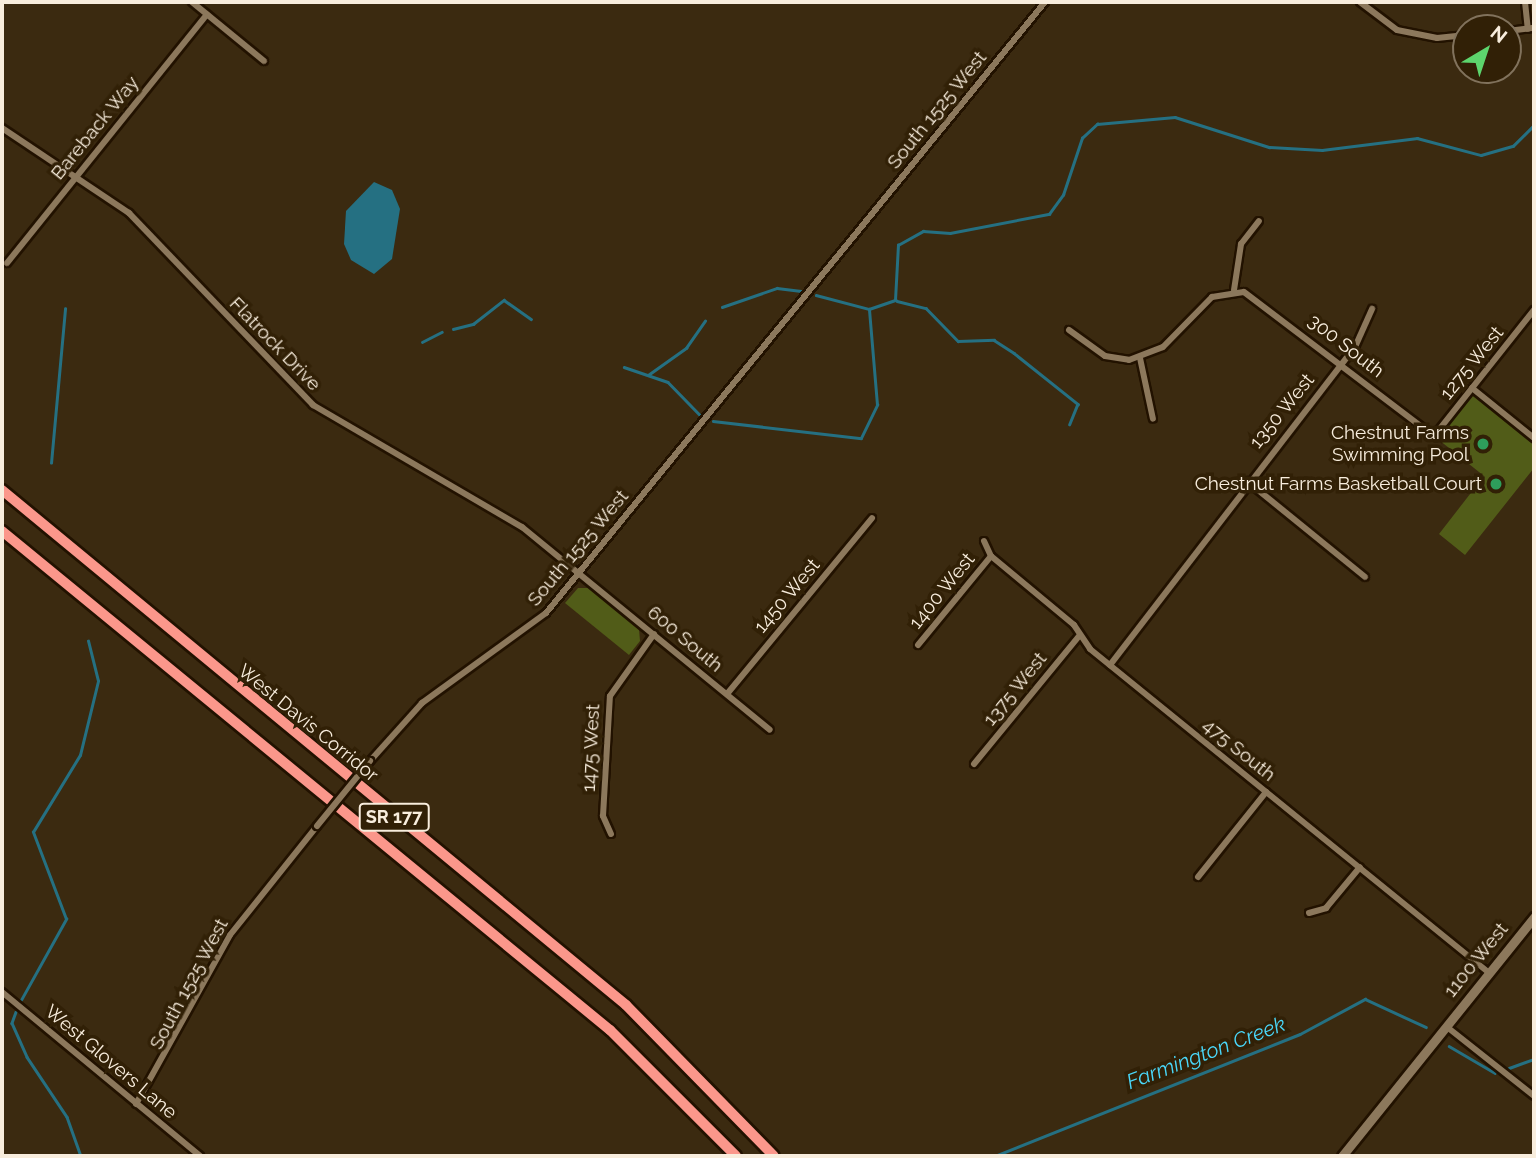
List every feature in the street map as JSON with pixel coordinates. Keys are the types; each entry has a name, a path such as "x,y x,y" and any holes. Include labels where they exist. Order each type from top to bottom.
{"highway":[{"name":"West Davis Corridor","path":"2,490 626,1005 774,1156"},
{"name":"SR 177","path":"2,531 610,1030 736,1156"}],"street":[{"path":"192,2 264,61"},
{"name":"South 1525 West","path":"136,1104 230,935 370,761 422,703 528,631 1045,2"},
{"path":"1360,2 1397,30 1437,38 1452,36"},
{"path":"1525,2 1531,28"},
{"name":"Bareback Way","path":"7,263 207,14"},
{"name":"Flatrock Drive","path":"2,128 78,176 143,226 313,405 511,519 579,572"},
{"path":"1069,330 1105,356 1139,358 1170,342 1203,302 1234,290 1241,244 1259,221"},
{"name":"300 South","path":"1234,290 1266,303 1434,436"},
{"name":"1350 West","path":"1110,665 1195,559 1247,481 1364,334 1372,309"},
{"name":"1275 West","path":"1434,436 1534,310"},
{"path":"1139,358 1153,419"},
{"path":"1472,388 1534,438"},
{"path":"1247,481 1364,577"},
{"name":"1450 West","path":"727,694 872,519"},
{"name":"475 South","path":"984,541 991,556 1110,665 1488,972"},
{"name":"1400 West","path":"918,645 991,556"},
{"name":"600 South","path":"579,572 770,730"},
{"name":"1475 West","path":"611,834 603,816 610,696 654,634"},
{"name":"1375 West","path":"974,764 1080,635"},
{"path":"1198,877 1266,792"},
{"path":"1310,913 1326,908 1360,867"},
{"name":"1100 West","path":"1342,1156 1534,917"},
{"name":"West Glovers Lane","path":"2,992 200,1156"},
{"path":"1447,1027 1534,1096"}],"green space":[{"path":"1472,388 1534,438 1534,468 1465,555 1439,534 1484,476 1434,436"},
{"path":"578,588 589,588 639,629 640,641 629,655 565,603"}],"water":[{"path":"374,182 392,190 400,209 392,259 374,274 351,260 344,244 346,211"}],"waterway":[{"path":"816,295 869,309 895,300 898,245 923,231 950,233 1049,214 1063,195 1082,138 1097,124 1175,117 1269,147 1322,150 1417,138 1481,155 1513,146 1534,125"},
{"path":"722,307 777,288 801,291"},
{"path":"453,329 473,324 504,300 531,319"},
{"path":"897,301 926,308 958,341 994,340 1014,353 1078,404 1070,424"},
{"path":"51,463 65,309"},
{"path":"713,421 861,438 877,405 869,309"},
{"path":"648,375 686,348 705,321"},
{"path":"422,342 442,332"},
{"path":"624,367 668,382 700,415"},
{"path":"21,1000 66,919 33,832 80,755 98,681 88,641"},
{"name":"Farmington Creek","path":"995,1156 1300,1034 1365,999 1426,1027"},
{"path":"16,1012 12,1023 27,1057 67,1117 81,1156"},
{"name":"Farmington Creek","path":"1449,1046 1495,1073"},
{"name":"Farmington Creek","path":"1509,1068 1534,1059"}],"place":[{"name":"Chestnut Farms Swimming Pool","path":"1483,444"},
{"name":"Chestnut Farms Basketball Court","path":"1496,484"}]}
